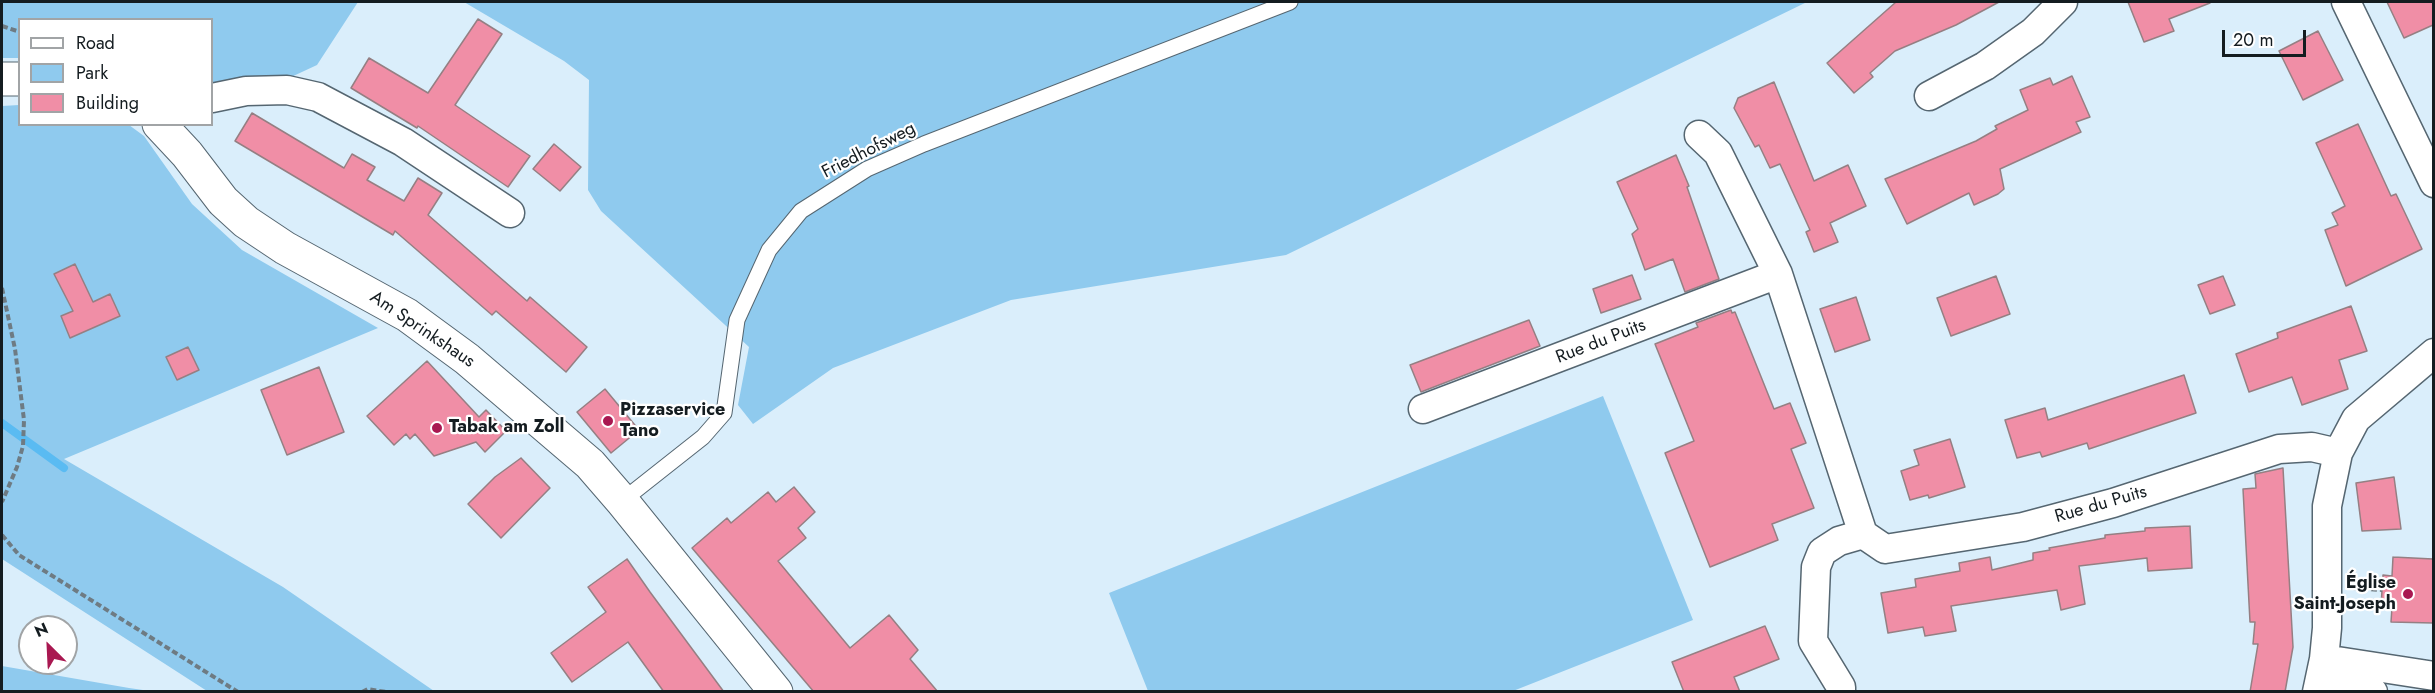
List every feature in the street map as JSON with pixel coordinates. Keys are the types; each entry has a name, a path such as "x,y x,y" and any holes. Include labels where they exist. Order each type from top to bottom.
{"street":[{"path":"1929,96 1985,66 2033,32 2063,2"},
{"path":"2346,2 2433,183"},
{"path":"2,79 18,79"},
{"path":"213,98 246,91 286,90 318,97 403,142 510,213"},
{"name":"Am Sprinkshaus","path":"161,126 187,154 223,201 246,222 285,248 406,315 467,359 590,464 776,692"},
{"path":"1699,135 1718,153 1778,274 1863,534 1839,541 1822,552 1816,567 1814,641 1841,687 1841,692"},
{"name":"Rue du Puits","path":"1423,409 1778,274"},
{"path":"2320,678 2328,587 2327,506 2338,453 2356,419 2433,353"},
{"name":"Rue du Puits","path":"1863,534 1885,549 2023,527 2113,503 2279,449 2312,447 2338,453"},
{"path":"2320,678 2433,676"},
{"path":"2320,678 2373,692"}],"lane":[{"name":"Friedhofsweg","path":"622,501 703,438 724,413 737,320 769,250 801,211 867,169 924,144 1290,2"}],"path":[{"path":"2,26 18,32"},
{"path":"2,288 15,349 24,420 23,446 2,502"},
{"path":"2,535 20,555 238,692"},
{"path":"362,692 368,689 386,692"}],"green space":[{"path":"2,2 358,2 317,65 289,78 213,86 213,18 18,18 18,58 2,58"},
{"path":"464,2 1807,2 1286,255 1011,300 833,368 753,424 738,405 749,347 601,211 588,190 589,80 564,61"},
{"path":"18,105 18,126 130,126 144,136 192,204 242,250 378,328 64,459 283,587 434,691 207,691 2,559 2,106"},
{"path":"1603,396 1693,620 1513,691 1148,691 1109,593"},
{"path":"2,666 18,669 18,675 54,675 150,691 2,691"}],"building":[{"path":"1896,2 1999,2 1956,25 1895,51 1870,73 1873,77 1854,93 1827,63"},
{"path":"2128,2 2210,3 2169,19 2174,31 2144,42"},
{"path":"2387,2 2433,2 2433,25 2404,38"},
{"path":"478,19 502,34 455,105 530,156 508,187 418,126 417,128 351,88 369,58 428,93"},
{"path":"2318,31 2343,80 2303,100 2279,51"},
{"path":"2072,76 2090,117 2076,122 2081,132 2000,169 2004,189 1998,194 1974,205 1969,193 1907,224 1885,179 1976,141 1997,129 1995,126 2028,110 2020,90 2050,78 2053,85"},
{"path":"1774,82 1814,181 1848,165 1866,206 1830,223 1838,242 1814,252 1806,232 1810,230 1780,164 1770,168 1759,145 1755,147 1734,108 1738,98"},
{"path":"252,113 344,168 352,154 375,167 367,180 404,201 418,178 442,193 428,215 527,301 530,297 587,347 566,372 496,311 492,315 395,231 393,235 235,141"},
{"path":"2358,124 2391,196 2396,194 2422,249 2346,286 2325,230 2338,225 2332,213 2345,206 2316,143"},
{"path":"554,144 581,167 560,191 533,169"},
{"path":"1676,155 1689,186 1687,187 1719,279 1685,292 1673,259 1645,270 1632,234 1638,229 1617,182"},
{"path":"75,264 93,302 110,294 120,316 70,338 61,316 73,311 54,274"},
{"path":"1632,275 1641,299 1601,313 1593,289"},
{"path":"1996,276 2010,314 1951,336 1937,298"},
{"path":"2223,276 2235,305 2210,314 2198,285"},
{"path":"1856,297 1870,340 1835,352 1820,309"},
{"path":"2351,306 2367,351 2339,360 2348,389 2302,405 2292,377 2249,392 2236,354 2278,338 2277,333"},
{"path":"1731,310 1732,313 1735,312 1774,409 1790,403 1806,443 1791,449 1814,508 1772,524 1778,540 1710,567 1665,453 1694,441 1655,344 1698,327 1696,323"},
{"path":"1529,320 1540,346 1421,392 1410,365"},
{"path":"188,347 199,370 177,380 166,357"},
{"path":"427,361 479,417 486,410 506,431 485,452 476,442 434,456 415,434 410,439 406,434 394,445 367,416"},
{"path":"319,367 344,432 287,455 261,390"},
{"path":"2184,375 2196,413 2089,449 2087,443 2042,457 2040,452 2017,458 2005,420 2045,408 2048,420"},
{"name":"Pizzaservice Tano","path":"605,389 639,430 611,453 577,412"},
{"path":"1950,439 1965,487 1929,498 1928,495 1910,500 1901,471 1919,465 1914,450"},
{"path":"521,458 550,488 501,538 468,504 495,477"},
{"path":"2283,468 2293,647 2285,692 2250,692 2258,644 2253,644 2255,622 2250,622 2243,489 2256,488 2255,474"},
{"path":"2394,477 2401,529 2362,531 2356,483"},
{"path":"794,487 815,512 798,528 806,538 778,561 850,648 889,615 918,650 910,659 938,692 814,692 692,548 727,518 731,523 768,492 776,502"},
{"path":"2190,526 2192,568 2148,571 2147,558 2079,566 2085,604 2061,610 2057,590 1951,606 1956,631 1925,636 1923,627 1888,633 1881,593 1916,587 1915,579 1960,571 1959,563 1990,557 1992,570 2033,560 2033,553 2050,550 2049,548 2105,538 2105,535 2145,531 2145,528"},
{"name":"Église Saint-Joseph","path":"2393,557 2433,559 2433,623 2391,622 2392,607 2381,606 2383,575 2392,576"},
{"path":"627,559 724,692 664,692 628,642 572,682 551,653 606,612 588,587"},
{"path":"1765,626 1779,659 1734,677 1740,692 1684,692 1672,662"}],"waterway":[{"path":"2,423 64,468"}],"place":[{"name":"Pizzaservice Tano","path":"608,421"},
{"name":"Tabak am Zoll","path":"437,428"},
{"name":"Église Saint-Joseph","path":"2408,594"}]}
